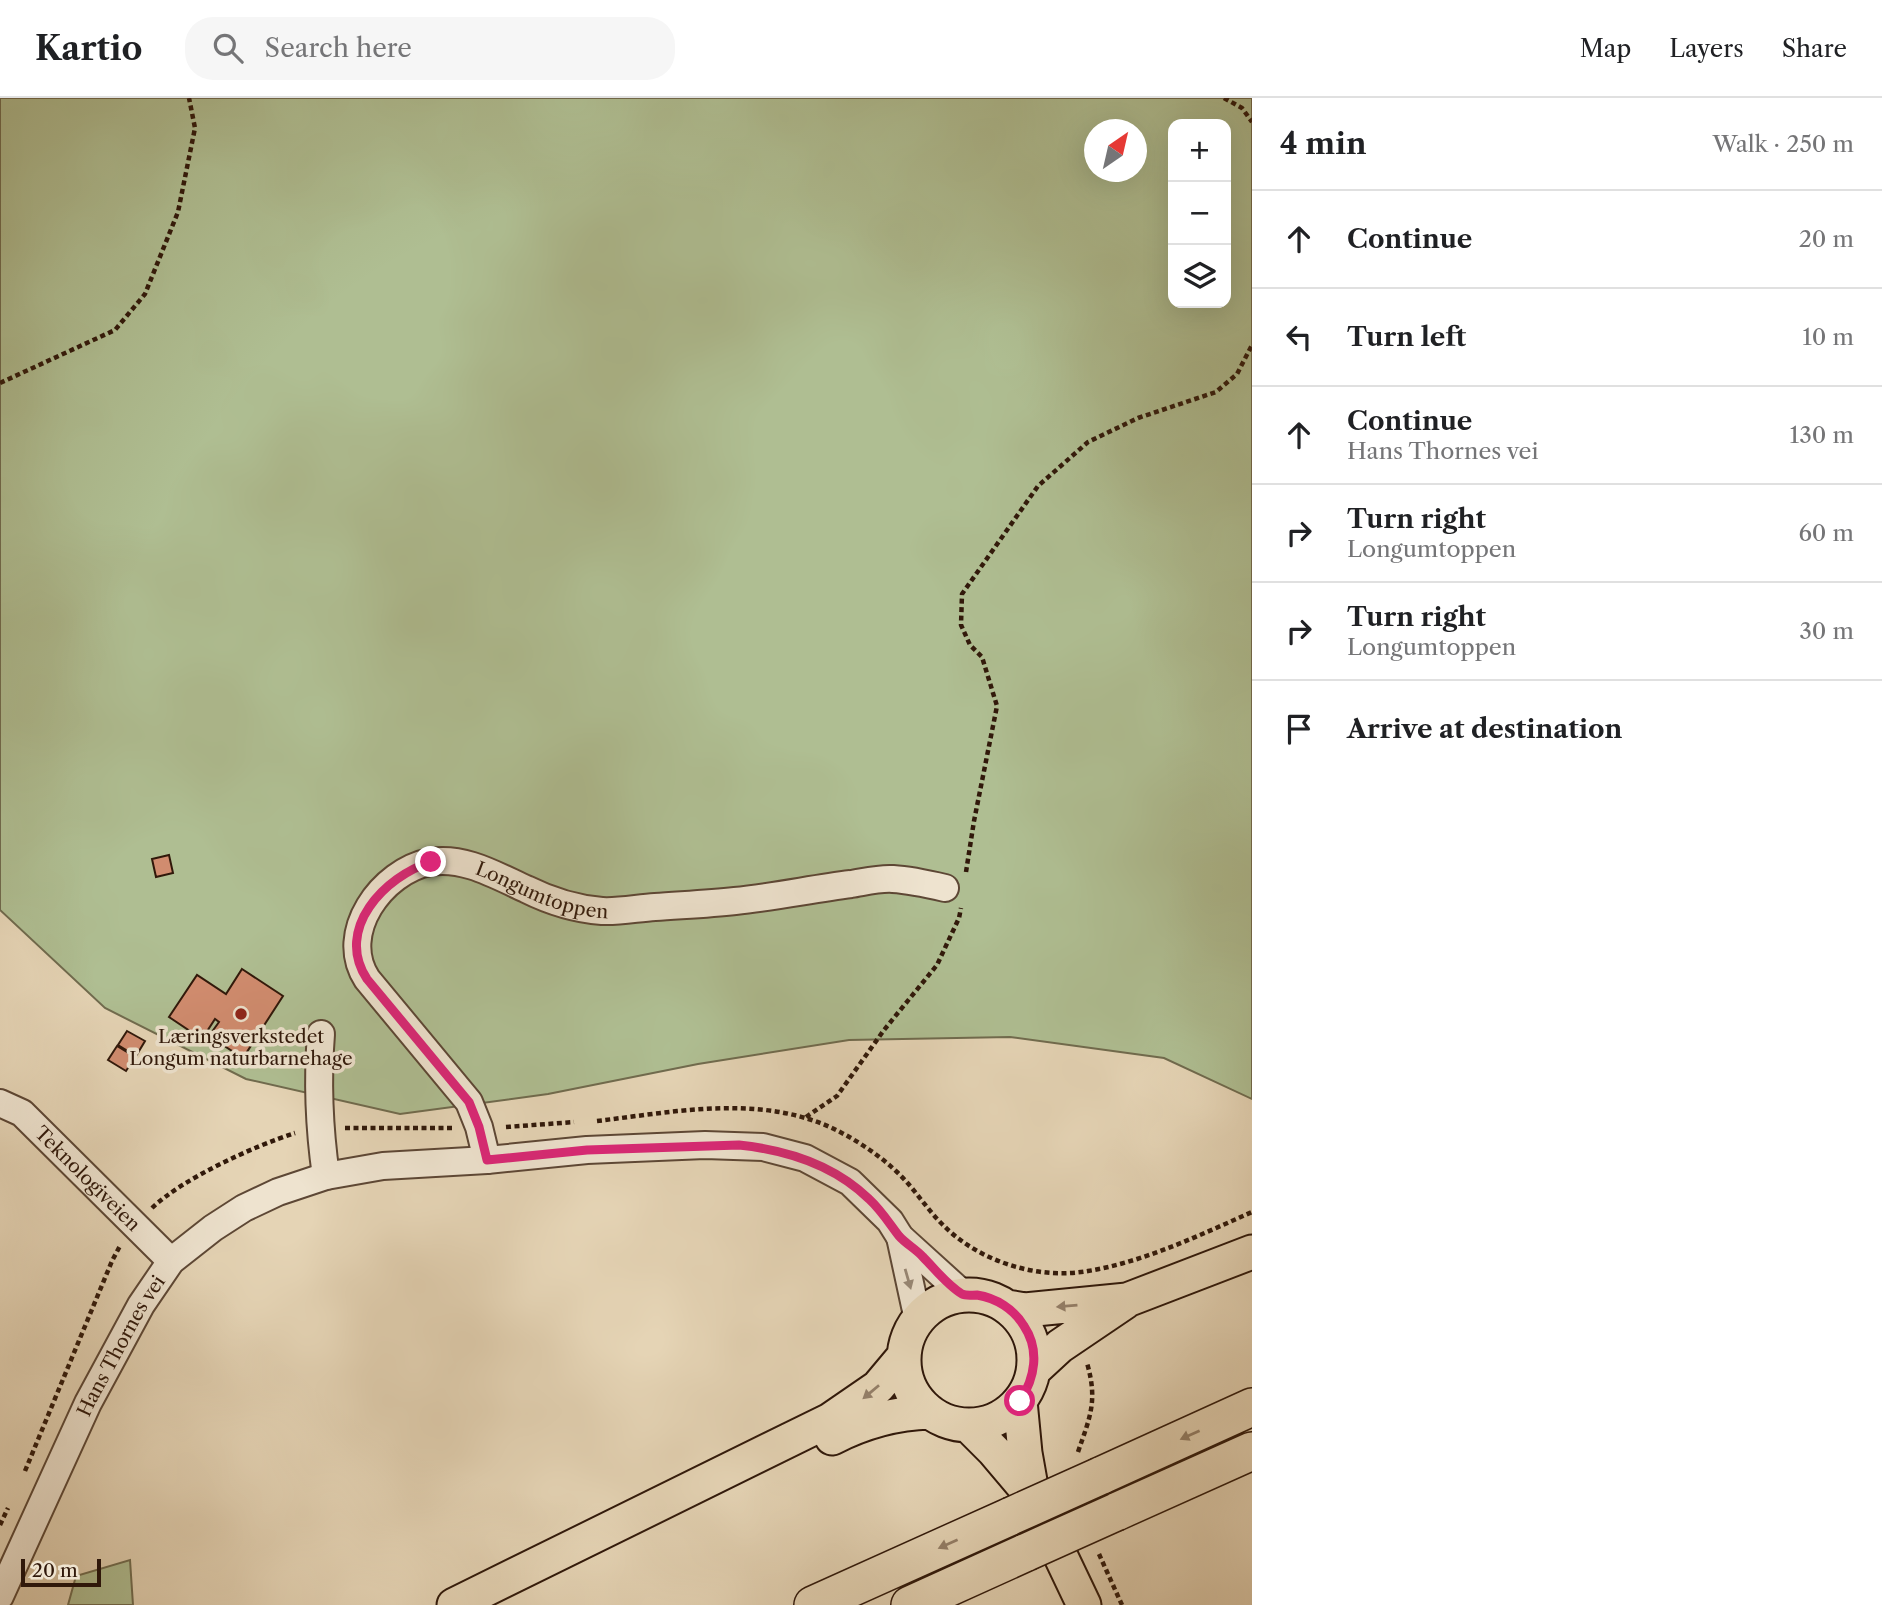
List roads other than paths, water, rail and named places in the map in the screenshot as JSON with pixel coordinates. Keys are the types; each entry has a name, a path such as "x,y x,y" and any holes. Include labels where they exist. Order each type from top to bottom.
{"highway":[{"path":"813,1605 1022,1507 1100,1476 1252,1407"},
{"path":"910,1605 1252,1451"}],"main road":[{"path":"1034,1370 1060,1346 1127,1300 1252,1252"},
{"path":"1007,1307 1016,1315 1033,1346 1034,1370 1020,1401 997,1419 983,1424 968,1425 941,1419 930,1412 913,1393 905,1369 904,1356 908,1338 918,1320 933,1306 964,1295 986,1297 1007,1307 1025,1310 1127,1300"},
{"path":"454,1605 830,1420 878,1387 904,1356"},
{"path":"1020,1401 1025,1453 1022,1507"},
{"path":"493,1605 838,1435 894,1415 930,1412"},
{"path":"968,1425 994,1451 1022,1507 1084,1605"}],"street":[{"name":"Longumtoppen","path":"487,1160 479,1127 469,1102 367,979 359,962 357,941 367,908 385,886 407,871 431,862 467,865 493,872 526,890 557,902 606,911 736,901 890,879 957,890"},
{"path":"321,1034 317,1084 319,1129 326,1176"},
{"name":"Teknologiveien","path":"0,1103 22,1113 171,1261"},
{"name":"Hans Thornes vei","path":"0,1596 88,1403 124,1334 171,1261 244,1208 278,1192 326,1176 383,1166 487,1160 587,1150 705,1145 763,1147 805,1158 850,1182 890,1221 900,1237 964,1295"},
{"name":"Hans Thornes vei","path":"900,1237 918,1320"}],"place":[{"name":"Læringsverkstedet Longum naturbarnehage","path":"241,1014"}]}
